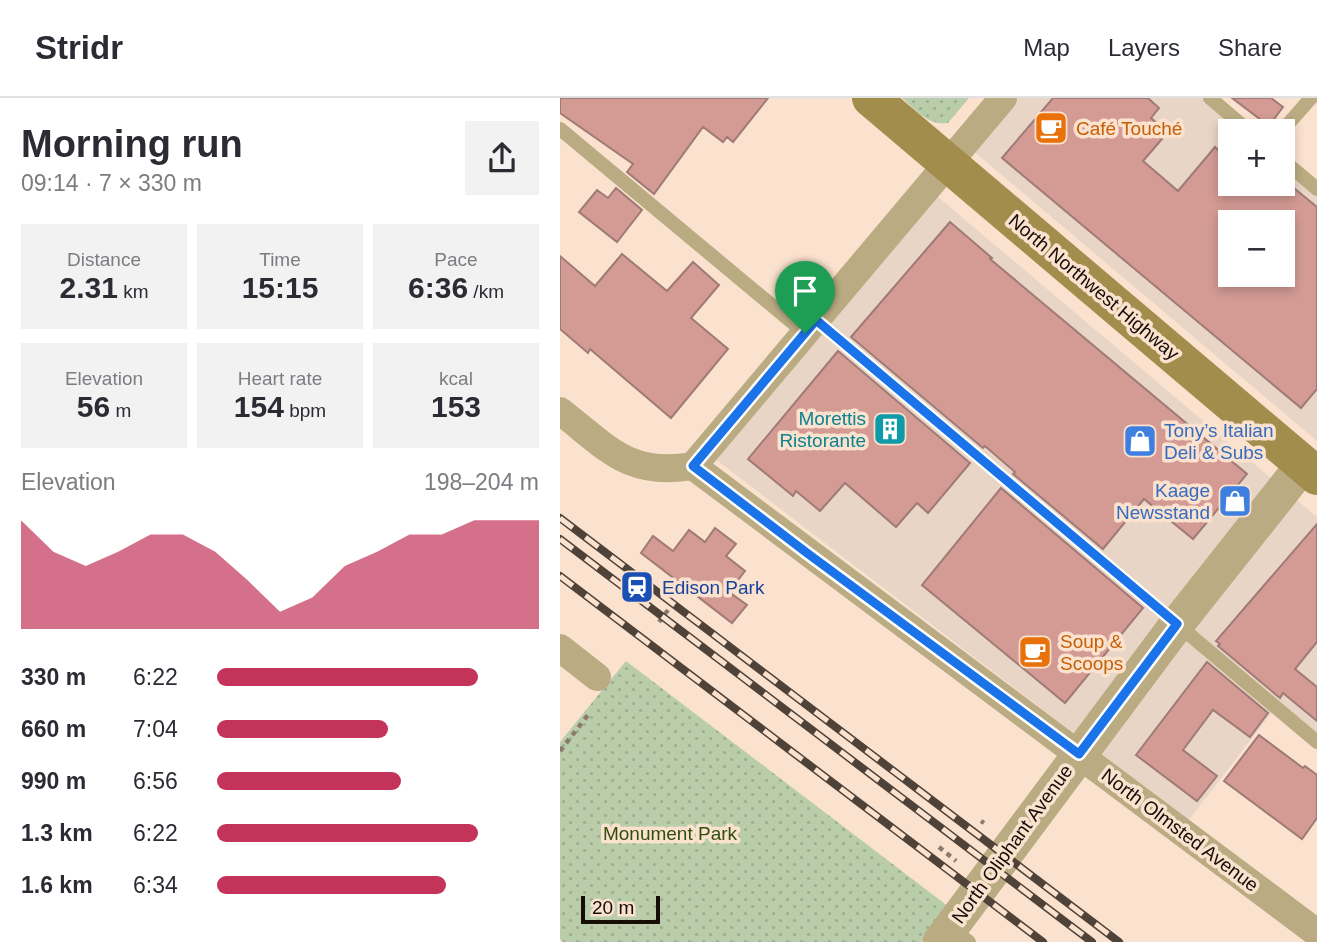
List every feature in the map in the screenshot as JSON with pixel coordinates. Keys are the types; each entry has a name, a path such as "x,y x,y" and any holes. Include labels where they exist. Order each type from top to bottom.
{"main road":[{"name":"North Northwest Highway","path":"871,98 1312,463"}],"street":[{"path":"560,411 620,458 647,468 668,470 693,466 1003,98"},
{"name":"North Oliphant Avenue","path":"953,937 1079,754 1177,624 1312,463"},
{"name":"North Olmsted Avenue","path":"693,466 1317,933"},
{"path":"560,648 597,677"}],"lane":[{"path":"1210,98 1235,119"},
{"path":"1293,119 1311,98"},
{"path":"560,129 811,326 1177,624 1317,742"},
{"path":"1295,170 1317,188"}],"path":[{"path":"659,622 677,598"},
{"path":"560,751 588,715"},
{"path":"939,847 956,861"}],"shaded area":[{"path":"1004,98 1206,98 1231,119 1218,119 1218,196 1295,196 1295,173 1317,191 1317,441 965,144"},
{"path":"931,191 1317,517 1317,747 1273,711 1188,821 710,455"}],"green space":[{"path":"902,98 969,98 948,123 941,123 923,116"},
{"name":"Monument Park","path":"626,661 949,907 921,942 563,942 560,939 560,742"}],"building":[{"path":"560,98 768,98 733,142 727,137 723,142 703,127 654,194 627,172 633,164 560,113"},
{"path":"1053,98 1148,98 1159,108 1151,118 1168,132 1143,161 1178,191 1215,147 1218,150 1218,196 1295,196 1295,189 1317,207 1317,389 1301,408 1002,158"},
{"path":"1232,98 1271,98 1283,107 1274,119 1260,119"},
{"path":"616,188 642,210 617,242 579,212 597,190 608,198"},
{"path":"950,222 992,258 990,259 1247,474 1193,539 1144,499 1103,549 1013,474 1015,472 985,446 983,448 851,337"},
{"path":"622,254 667,291 693,262 719,285 691,318 728,349 671,418 590,349 588,353 560,329 560,256 595,286"},
{"path":"838,351 970,463 928,513 917,503 896,527 845,483 820,511 796,491 793,496 748,459"},
{"path":"1001,488 1143,608 1065,703 922,585"},
{"path":"1317,524 1317,642 1295,669 1317,687 1317,721 1283,693 1280,698 1218,646 1220,644 1216,641"},
{"path":"715,528 736,544 726,556 745,571 729,592 747,605 732,623 641,553 653,536 673,551 689,530 705,542"},
{"path":"1207,662 1268,713 1250,737 1213,710 1183,750 1217,776 1197,801 1136,755"},
{"path":"1259,735 1303,768 1305,766 1317,775 1317,818 1302,839 1224,781"}],"railway":[{"path":"560,518 1119,942"},
{"path":"560,539 1092,942"},
{"path":"560,576 1043,942"}],"place":[{"name":"Café Touché","path":"1051,128"},
{"name":"Morettis Ristorante","path":"890,429"},
{"name":"Tony’s Italian Deli & Subs","path":"1140,441"},
{"name":"Kaage Newsstand","path":"1235,501"},
{"name":"Edison Park","path":"637,587"},
{"name":"Soup & Scoops","path":"1035,652"}],"route":[{"path":"816,320 1177,624 1079,754 693,466 805,333 816,320"}]}
